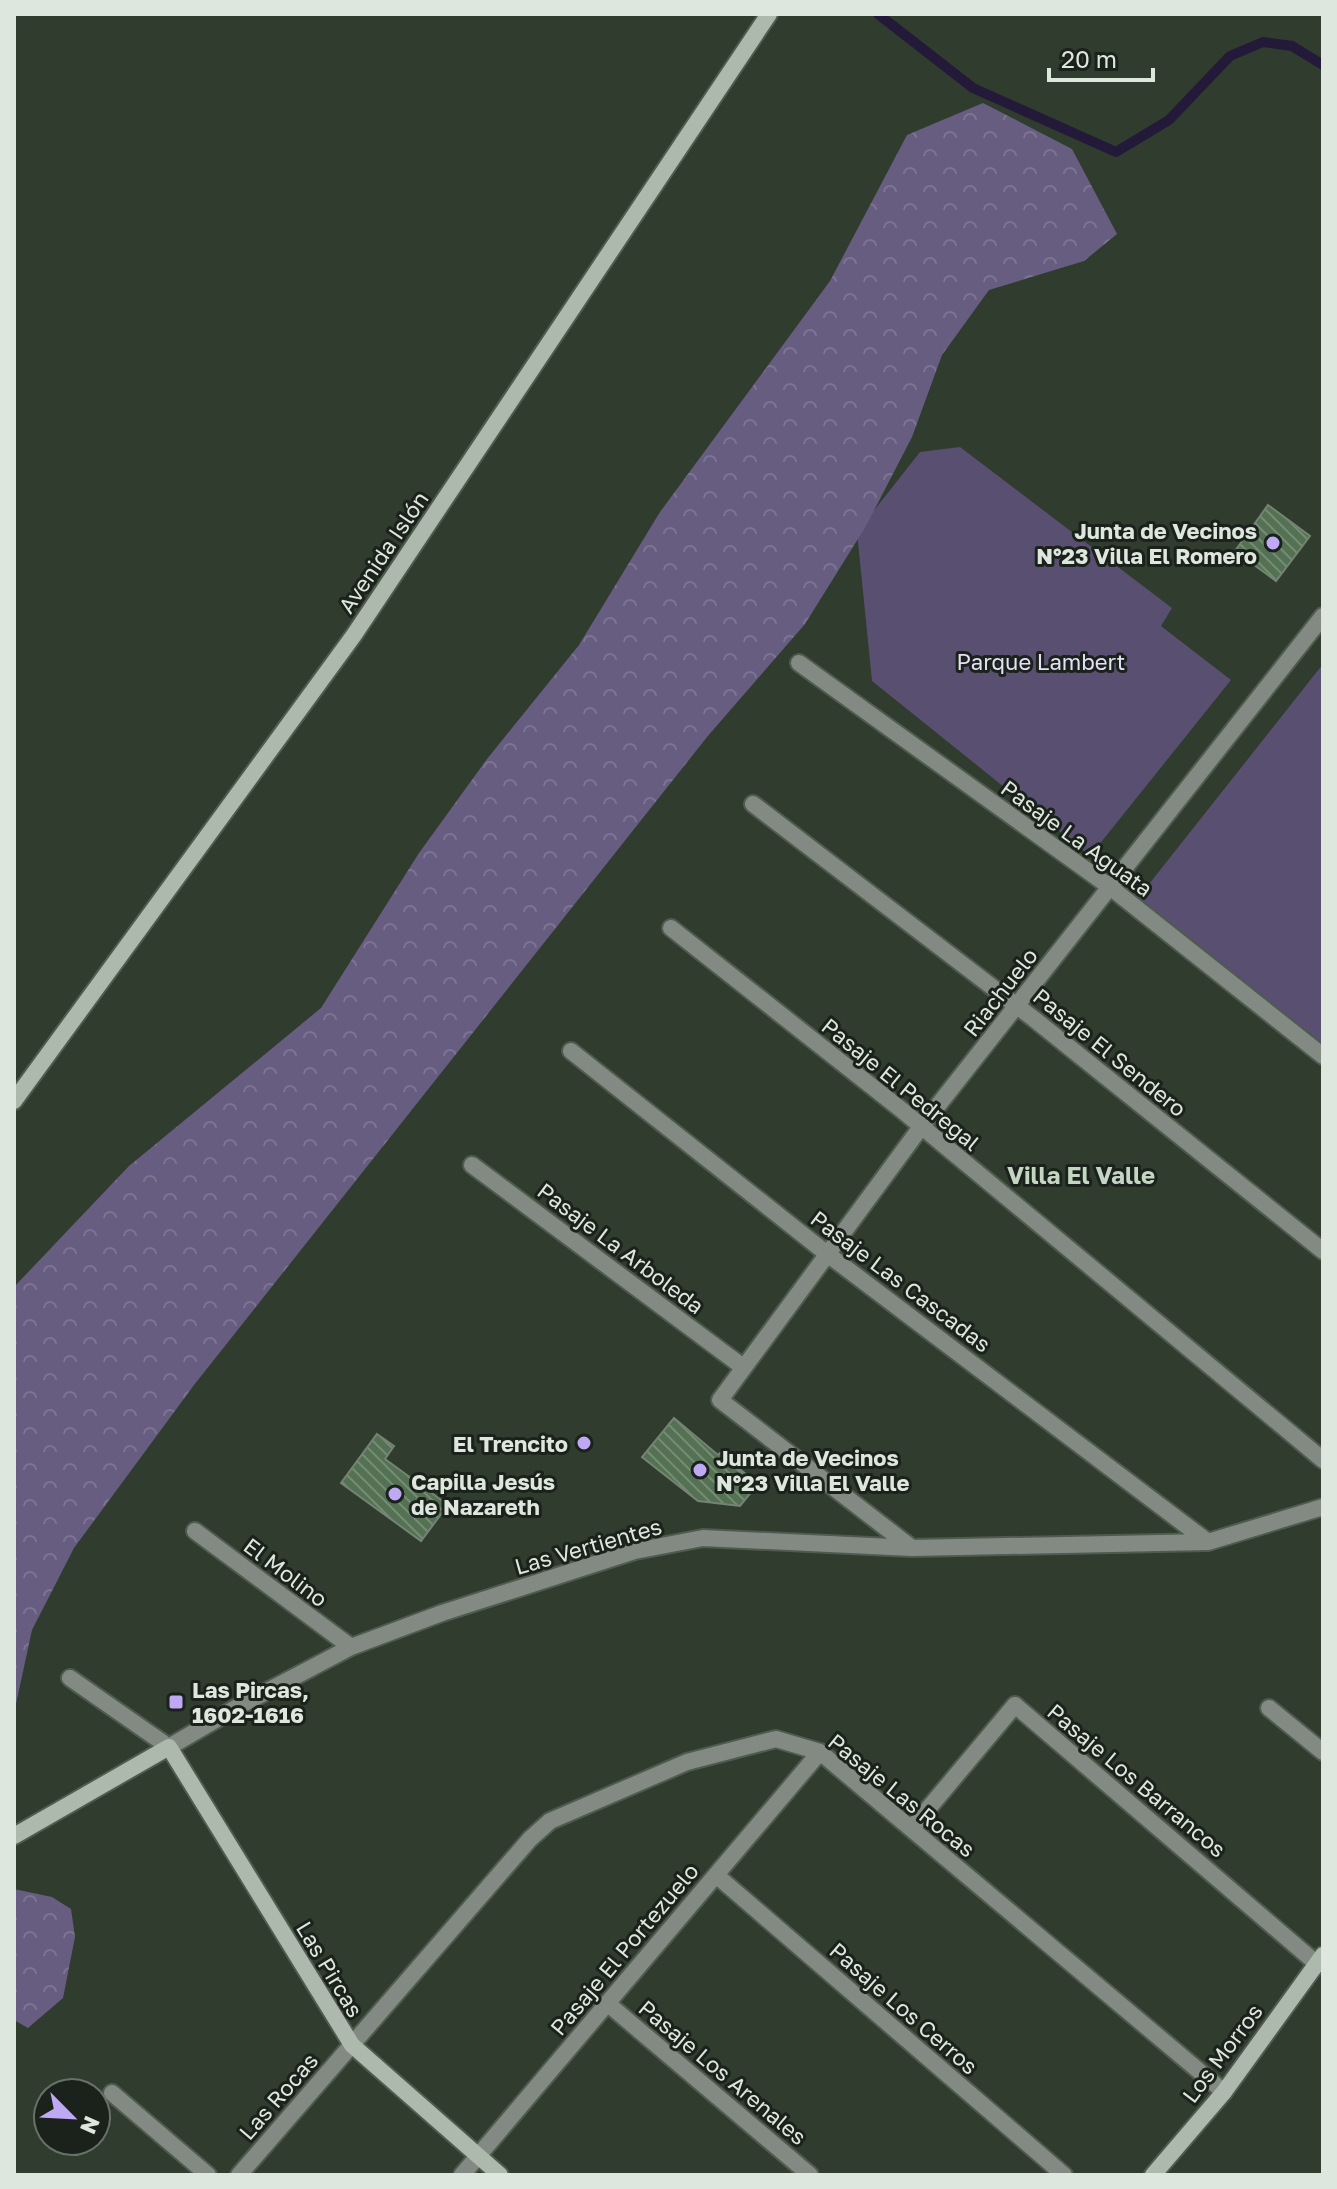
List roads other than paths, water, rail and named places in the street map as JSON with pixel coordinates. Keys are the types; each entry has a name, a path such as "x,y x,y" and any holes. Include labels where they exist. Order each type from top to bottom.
{"main road":[{"name":"Avenida Islón","path":"14,1101 354,635 769,14"},
{"name":"Las Vertientes","path":"14,1836 169,1747"},
{"name":"Las Pircas","path":"169,1747 352,2045 500,2175"},
{"name":"Los Morros","path":"1153,2175 1224,2092 1320,1959"}],"street":[{"name":"Riachuelo","path":"912,1548 720,1400 921,1127 1323,616"},
{"name":"Pasaje La Aguata","path":"799,663 1110,887 1323,1056"},
{"name":"Pasaje El Sendero","path":"753,804 1018,1006 1323,1251"},
{"name":"Pasaje El Pedregal","path":"671,928 921,1127 1323,1460"},
{"name":"Pasaje Las Cascadas","path":"571,1051 826,1253 1208,1542"},
{"name":"Pasaje La Arboleda","path":"472,1165 743,1367"},
{"name":"Las Vertientes","path":"169,1747 351,1647 442,1613 635,1551 703,1538 912,1548 1208,1542 1323,1507"},
{"name":"El Molino","path":"195,1531 351,1647"},
{"path":"70,1678 169,1747"},
{"name":"Pasaje Los Barrancos","path":"912,1828 1015,1705 1320,1959"},
{"path":"1269,1708 1323,1752"},
{"name":"Pasaje Las Rocas","path":"352,2045 530,1839 550,1821 687,1762 776,1739 820,1752 1224,2092"},
{"name":"Pasaje El Portezuelo","path":"462,2175 820,1752"},
{"name":"Pasaje Los Cerros","path":"716,1875 1064,2175"},
{"name":"Pasaje Los Arenales","path":"607,2003 810,2175"},
{"name":"Las Rocas","path":"239,2175 352,2045"},
{"path":"112,2093 208,2175"}],"waterway":[{"path":"878,14 973,88 1116,152 1169,120 1230,56 1263,42 1292,46 1323,65"}],"place":[{"name":"Junta de Vecinos N°23 Villa El Romero","path":"1273,543"},
{"name":"El Trencito","path":"584,1443"},
{"name":"Junta de Vecinos N°23 Villa El Valle","path":"700,1470"},
{"name":"Capilla Jesús de Nazareth","path":"395,1494"},
{"name":"Las Pircas, 1602-1616","path":"176,1702"}],"district":[{"name":"Villa El Valle","path":"1081,1174"}],"park label":[{"name":"Parque Lambert","path":"1041,661"}]}
